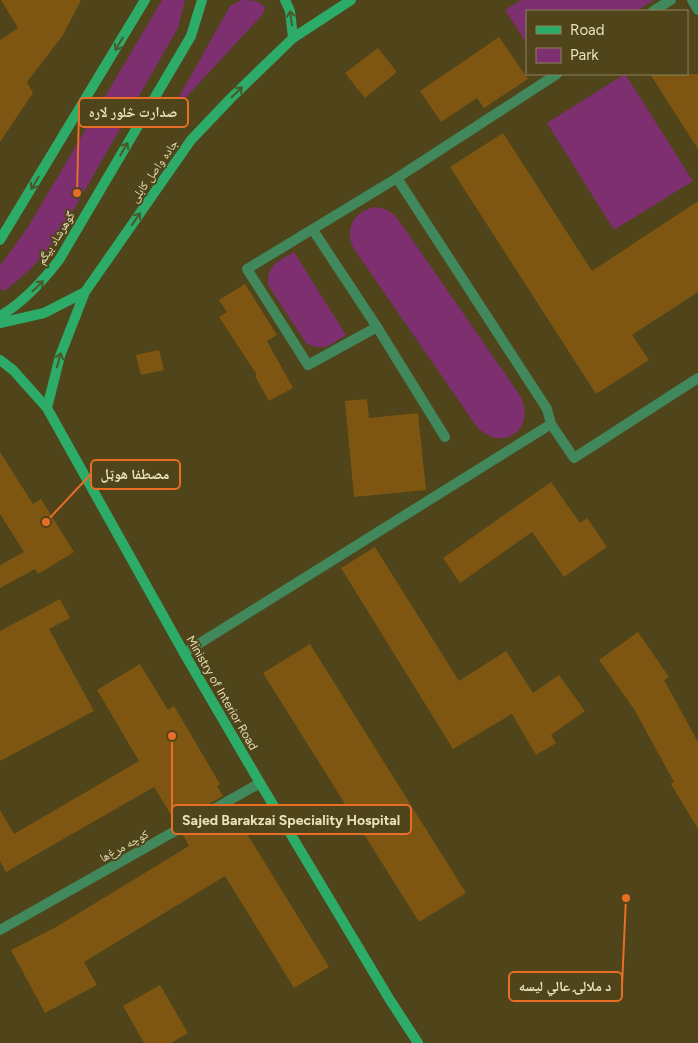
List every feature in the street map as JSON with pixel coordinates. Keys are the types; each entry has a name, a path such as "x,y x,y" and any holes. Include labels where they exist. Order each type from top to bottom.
{"street":[{"name":"گوهرشاد بیگم","path":"0,316 17,306 45,279 59,260 191,36 202,0"},
{"path":"285,0 290,11 293,38"},
{"name":"جاده واصل کابلی","path":"47,408 60,356 85,292 191,140 230,98 293,38 352,0"},
{"path":"655,10 671,0"},
{"path":"692,0 698,10"},
{"path":"0,240 145,1"},
{"path":"377,327 308,366 247,269 397,178 555,75"},
{"path":"397,178 547,409 550,424 574,458 698,378"},
{"path":"313,230 377,327 445,437"},
{"path":"0,323 44,313 85,292"},
{"name":"Ministry of Interior Road","path":"0,360 13,370 47,408 184,653 390,1000 418,1043"},
{"path":"184,653 550,424"},
{"name":"کوچه مرغ‌ها","path":"0,930 260,783"}],"green space":[{"path":"162,0 185,0 178,28 58,237 27,272 4,291 0,289 0,266 28,227"},
{"path":"241,0 251,0 260,3 265,7 263,14 167,118 230,6"},
{"path":"521,0 654,0 638,10 526,10 526,42 505,10"},
{"path":"626,75 693,181 614,230 547,123"},
{"path":"374,207 388,210 398,219 521,397 524,419 520,428 514,434 506,438 497,438 487,435 477,427 354,249 350,235 352,223 361,213"},
{"path":"294,252 346,335 331,345 322,348 306,343 268,285 269,272 275,264"}],"building":[{"path":"1,0 81,0 63,35 27,82 33,93 0,142 0,40 18,28"},
{"path":"499,37 528,79 484,108 477,98 441,122 420,91"},
{"path":"378,48 397,72 365,98 345,73"},
{"path":"698,74 698,149 651,75"},
{"path":"503,133 592,271 698,201 698,292 632,335 649,360 596,394 450,167"},
{"path":"245,284 277,335 267,341 293,388 269,401 255,376 257,375 219,317 227,312 219,300"},
{"path":"159,350 164,370 141,375 136,355"},
{"path":"367,399 369,418 418,413 426,490 354,497 345,401"},
{"path":"0,452 33,504 41,499 74,552 38,574 35,569 0,588 0,565 24,552 0,514"},
{"path":"551,482 580,523 587,518 607,547 564,577 532,532 460,583 443,558"},
{"path":"375,547 459,681 506,651 533,693 559,675 585,711 551,735 556,743 536,755 512,714 453,749 341,568"},
{"path":"60,599 70,618 49,629 94,711 0,761 0,631"},
{"path":"638,632 669,677 664,680 698,742 698,829 671,784 674,782 634,709 599,660"},
{"path":"310,644 466,893 419,922 263,673"},
{"path":"140,664 168,710 174,706 220,784 217,786 223,796 176,823 154,787 6,872 0,861 0,810 14,834 139,761 97,690"},
{"path":"231,808 329,967 294,988 225,876 84,962 97,985 45,1013 11,950 56,927 189,846 183,835"},
{"path":"160,985 188,1033 171,1043 144,1043 123,1006"}],"place":[{"name":"صدارت څلور لاره","path":"77,193"},
{"name":"مصطفا هوټل","path":"46,522"},
{"name":"Sajed Barakzai Speciality Hospital","path":"172,736"},
{"name":"د ملالۍ عالي لیسه","path":"626,898"}]}
